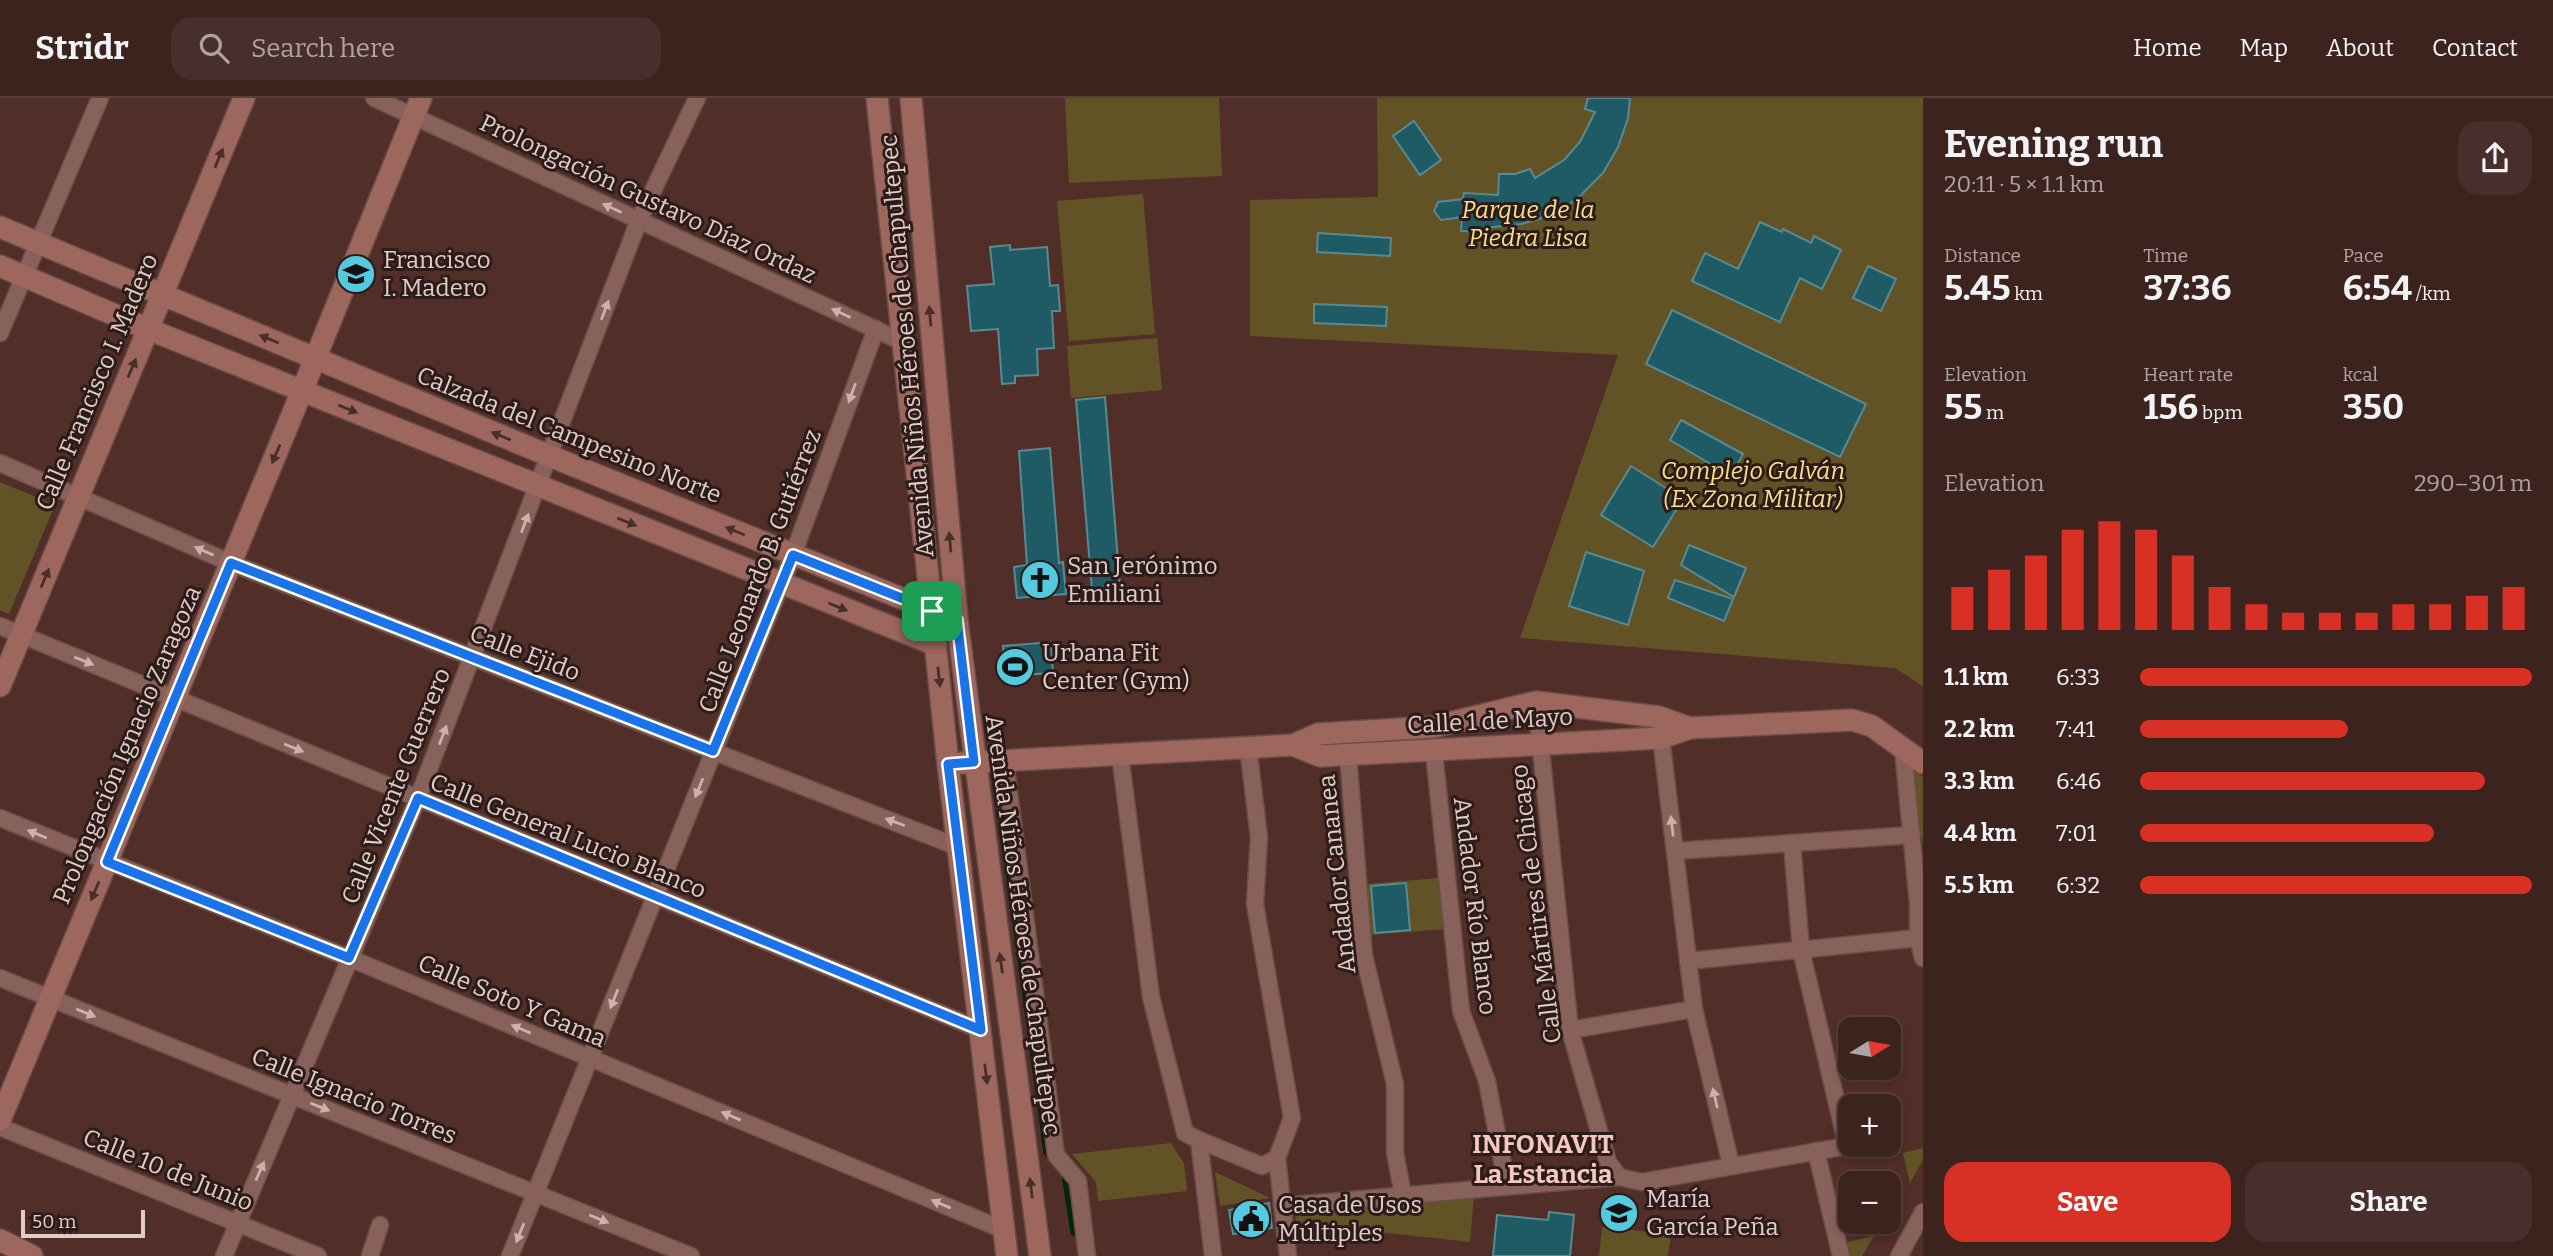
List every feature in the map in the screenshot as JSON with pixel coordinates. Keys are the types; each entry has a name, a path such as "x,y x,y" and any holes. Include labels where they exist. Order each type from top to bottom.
{"main road":[{"name":"Calle Francisco I. Madero","path":"0,686 244,98"},
{"name":"Avenida Niños Héroes de Chapultepec","path":"877,98 948,764 1007,1256"},
{"name":"Avenida Niños Héroes de Chapultepec","path":"911,98 957,620 1040,1256"},
{"name":"Prolongación Ignacio Zaragoza","path":"0,1119 417,107"},
{"name":"Calzada del Campesino Norte","path":"0,227 550,456 957,620"},
{"path":"0,266 148,329 936,645"},
{"path":"599,510 611,481"},
{"path":"656,534 668,504"},
{"name":"Calle 1 de Mayo","path":"948,764 1293,745 1318,734 1433,727 1536,702 1659,717 1690,728"},
{"name":"Calle 1 de Mayo","path":"1293,745 1320,756 1348,755 1661,738 1690,728 1852,720 1872,726 1923,763"},
{"path":"0,1240 32,1256"}],"street":[{"path":"0,333 100,98"},
{"name":"Prolongación Gustavo Díaz Ordaz","path":"374,98 417,107 639,220 903,342"},
{"name":"Calle Vicente Guerrero","path":"224,1256 418,798 639,220 697,98"},
{"name":"Calle Leonardo B. Gutiérrez","path":"510,1256 793,555 876,329"},
{"name":"Calle Ejido","path":"0,463 231,563 958,847"},
{"name":"Calle General Lucio Blanco","path":"0,626 981,1030"},
{"name":"Calle Mártires de Chicago","path":"1536,702 1570,1030 1608,1162 1619,1177"},
{"path":"1659,717 1694,1009 1731,1165"},
{"path":"1248,747 1259,837 1255,904 1292,1118 1277,1158 1288,1256"},
{"path":"1903,748 1921,902 1918,938 1923,958"},
{"name":"Andador Río Blanco","path":"1434,751 1461,1011 1488,1081 1507,1186"},
{"path":"1121,754 1151,997 1185,1133 1262,1166 1277,1158"},
{"name":"Andador Cananea","path":"1348,755 1364,956 1395,1084 1395,1153 1403,1195"},
{"path":"1005,761 1056,1155 1078,1181 1087,1256"},
{"name":"Calle Soto Y Gama","path":"0,818 349,958 1004,1230"},
{"path":"1675,851 1912,835"},
{"path":"1282,1206 1619,1177 1642,1182 1847,1146 1801,950 1792,843"},
{"path":"1688,961 1918,938"},
{"name":"Calle Ignacio Torres","path":"0,978 691,1256"},
{"path":"1570,1030 1694,1009"},
{"name":"Calle 10 de Junio","path":"0,1127 318,1256"},
{"path":"1199,1140 1213,1256"},
{"path":"1815,1151 1841,1256"},
{"path":"1899,1256 1923,1212"},
{"path":"370,1256 380,1225"}],"green space":[{"path":"1065,98 1219,98 1222,176 1069,183"},
{"name":"Complejo Galván (Ex Zona Militar)","path":"1377,98 1923,98 1923,686 1895,668 1520,638 1618,355 1250,336 1250,200 1378,197"},
{"path":"1143,194 1155,334 1069,341 1057,201"},
{"path":"1157,338 1162,390 1071,398 1067,346"},
{"path":"0,482 55,505 9,614 0,610"},
{"path":"1913,771 1923,777 1923,847"},
{"path":"1440,878 1445,929 1370,935 1366,884"},
{"path":"1171,1143 1184,1163 1187,1191 1098,1201 1096,1182 1072,1154"},
{"path":"1923,1148 1923,1160 1910,1183 1903,1153"},
{"path":"1215,1172 1270,1198 1220,1206"},
{"path":"1474,1196 1470,1242 1296,1223 1295,1211"},
{"path":"1602,1227 1671,1234 1668,1256 1599,1256"},
{"path":"1874,1236 1862,1256 1845,1256 1842,1243"}],"building":[{"path":"1588,98 1630,98 1628,118 1618,147 1603,173 1581,195 1568,205 1539,219 1485,228 1485,232 1461,231 1462,217 1441,220 1434,211 1438,202 1463,199 1464,193 1498,195 1499,174 1515,174 1530,169 1535,178 1564,160 1580,142 1595,112 1585,109"},
{"path":"1414,121 1441,160 1420,175 1393,136"},
{"path":"1760,222 1782,232 1783,229 1811,243 1814,236 1841,250 1822,289 1800,278 1780,322 1692,281 1705,253 1738,269"},
{"path":"1318,233 1391,238 1390,256 1317,252"},
{"path":"1010,245 1010,250 1047,247 1050,286 1058,285 1060,311 1052,311 1054,348 1037,349 1038,375 1015,376 1015,383 1002,384 998,329 971,331 967,286 994,284 990,247"},
{"path":"1868,266 1896,279 1881,311 1853,298"},
{"path":"1314,304 1387,307 1386,326 1314,323"},
{"path":"1672,310 1866,404 1840,457 1646,364"},
{"path":"1105,397 1120,587 1092,590 1076,400"},
{"path":"1681,420 1743,454 1731,476 1670,440"},
{"path":"1050,448 1059,563 1063,562 1066,594 1017,598 1014,567 1027,565 1019,451"},
{"path":"1631,466 1683,499 1653,547 1601,515"},
{"path":"1689,545 1746,568 1734,597 1681,565"},
{"path":"1586,552 1644,571 1628,625 1569,606"},
{"path":"1675,580 1733,599 1724,621 1668,598"},
{"path":"1051,642 1053,673 1005,676 1003,646"},
{"path":"1406,883 1410,930 1375,933 1371,886"},
{"name":"Casa de Usos Múltiples","path":"1269,1203 1272,1228 1233,1234 1229,1210"},
{"path":"1549,1212 1574,1215 1570,1256 1493,1256 1497,1215 1548,1220"}],"waterway":[{"path":"1008,871 1046,1153 1051,1159"},
{"path":"1064,1175 1073,1233"}],"place":[{"name":"Francisco I. Madero","path":"356,274"},
{"name":"San Jerónimo Emiliani","path":"1040,580"},
{"name":"Urbana Fit Center (Gym)","path":"1015,667"},
{"name":"María García Peña","path":"1619,1213"},
{"name":"Casa de Usos Múltiples","path":"1251,1219"}],"district":[{"name":"INFONAVIT La Estancia","path":"1543,1159"}],"route":[{"path":"793,555 932,611 957,620 974,762 948,764 981,1030 418,798 349,958 107,862 231,563 713,751 793,555"}],"park label":[{"name":"Parque de la Piedra Lisa","path":"1528,224"}]}
